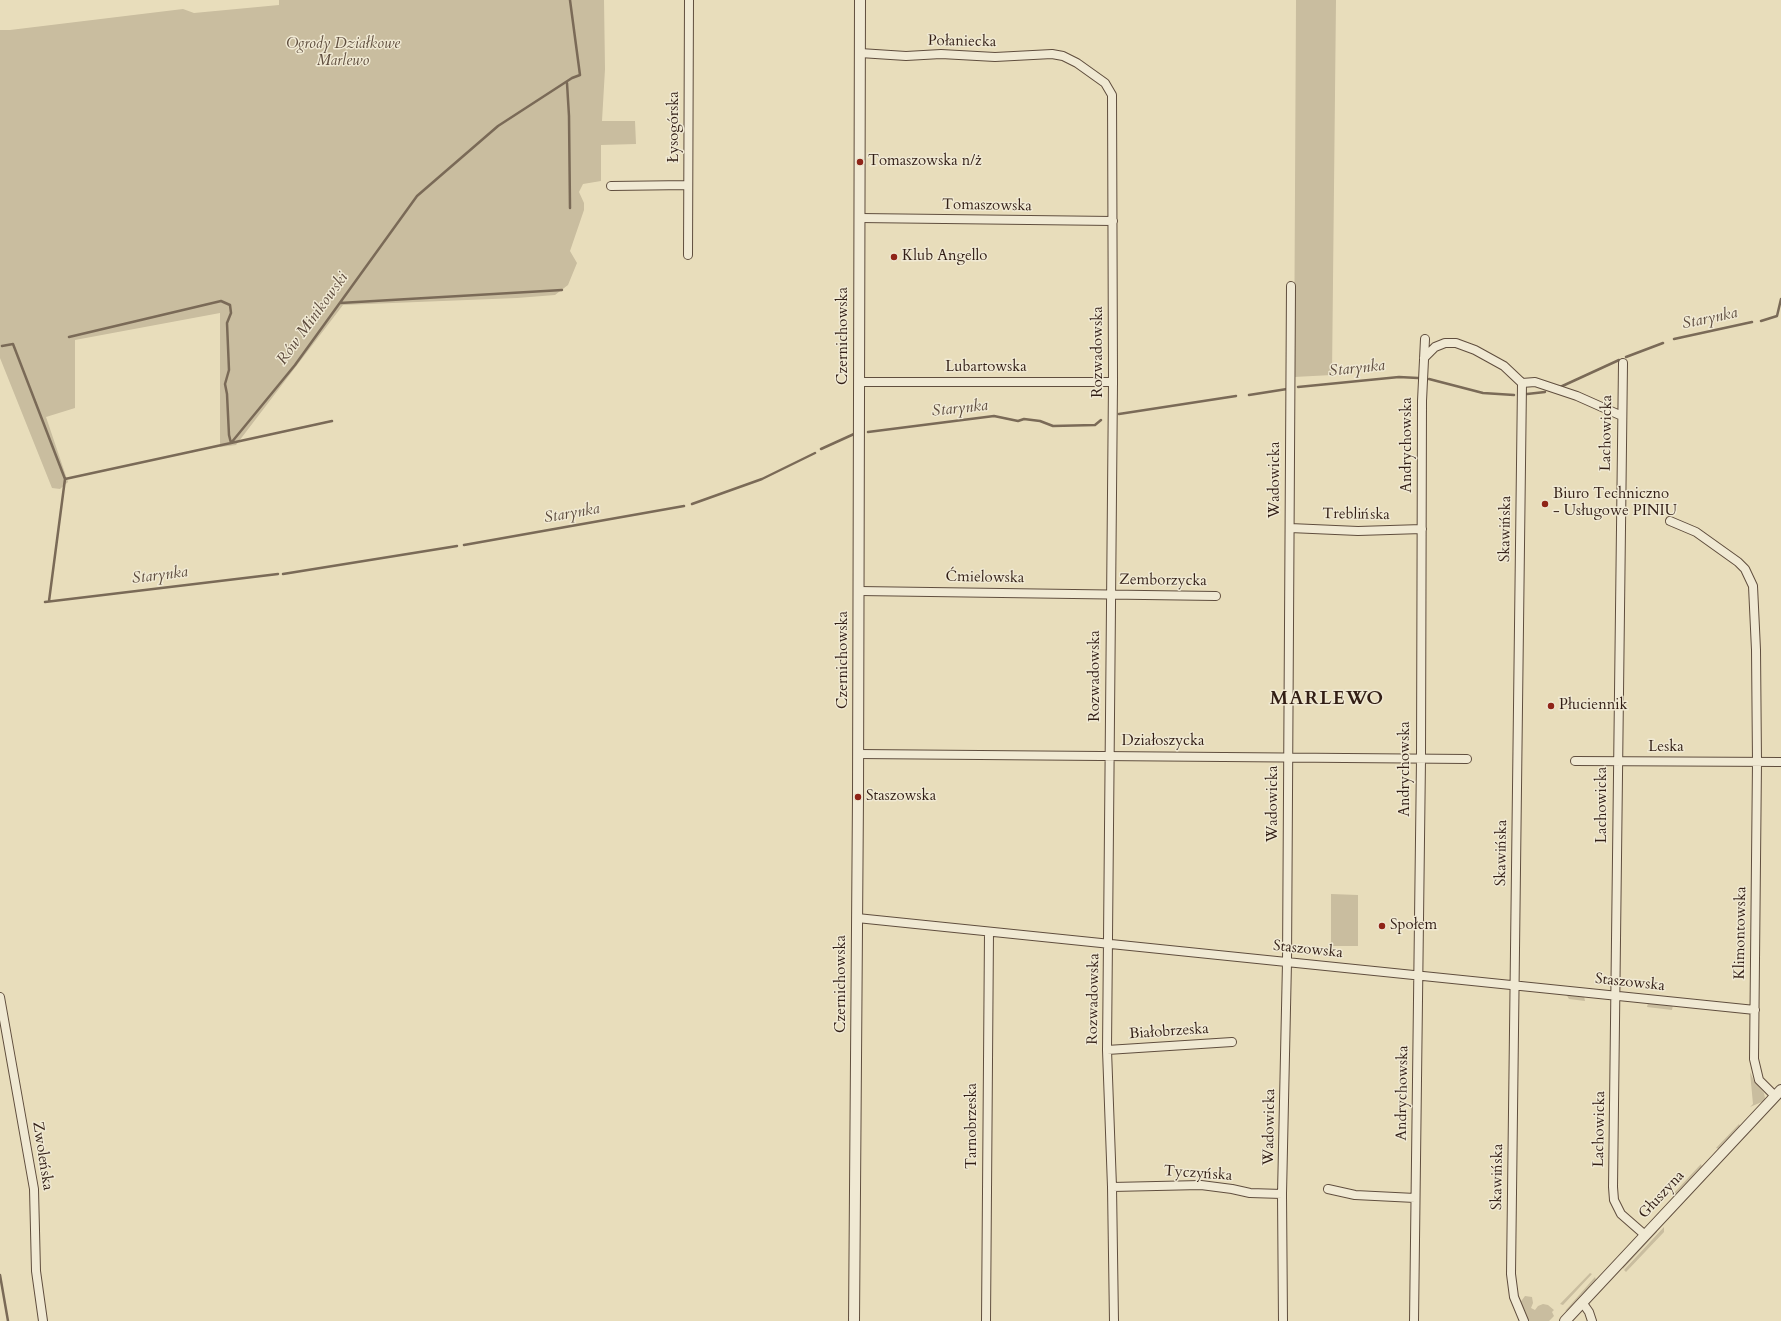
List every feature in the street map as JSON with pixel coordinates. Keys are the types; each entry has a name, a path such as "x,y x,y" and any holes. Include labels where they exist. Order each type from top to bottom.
{"street":[{"name":"Łysogórska","path":"688,255 689,0"},
{"name":"Czernichowska","path":"854,1321 858,918 860,0"},
{"name":"Połaniecka","path":"860,53 906,56 941,54 1014,57 1041,54 1063,56"},
{"name":"Rozwadowska","path":"1063,56 1071,59 1100,79 1111,90 1113,105 1113,382 1107,1050 1112,1187 1114,1321"},
{"path":"611,186 688,185"},
{"name":"Tomaszowska","path":"860,218 1113,221"},
{"name":"Wadowicka","path":"1282,1321 1282,1194 1287,962 1291,286"},
{"name":"Andrychowska","path":"1414,1321 1422,401 1425,339"},
{"path":"1424,358 1435,348 1446,343 1456,343 1475,350 1504,366 1522,383 1535,382 1577,396 1622,416"},
{"name":"Lachowicka","path":"1622,363 1613,1187 1614,1200 1621,1214 1645,1235"},
{"name":"Lubartowska","path":"859,382 1113,382"},
{"name":"Skawińska","path":"1522,383 1511,1279 1515,1301 1524,1321"},
{"name":"Klimontowska","path":"1670,521 1696,532 1731,556 1745,569 1753,586 1756,650 1757,762 1754,1059 1756,1074 1763,1086 1778,1093"},
{"name":"Treblińska","path":"1290,528 1358,532 1422,529"},
{"name":"Ćmielowska","path":"859,591 1110,594"},
{"name":"Zemborzycka","path":"1110,594 1216,596"},
{"name":"Działoszycka","path":"858,754 1288,756 1420,759 1467,758"},
{"name":"Leska","path":"1574,761 1757,762"},
{"path":"1757,762 1781,762"},
{"name":"Staszowska","path":"858,918 1755,1010"},
{"name":"Tarnobrzeska","path":"986,1321 989,932"},
{"name":"Zwoleńska","path":"0,997 34,1188 36,1271 43,1321"},
{"name":"Białobrzeska","path":"1107,1050 1232,1042"},
{"name":"Głuszyna","path":"1565,1321 1778,1093"},
{"name":"Tyczyńska","path":"1112,1187 1201,1185 1250,1193 1282,1194"},
{"path":"1328,1189 1355,1195 1415,1198"},
{"path":"1582,1302 1589,1312 1592,1321"}],"green space":[{"name":"Ogrody Działkowe Marlewo","path":"279,0 604,0 605,69 602,121 635,121 636,144 601,145 601,181 583,184 579,192 584,203 584,210 570,251 577,263 568,285 555,295 517,298 343,305 236,445 220,447 220,313 75,340 75,408 46,417 68,482 60,489 52,488 0,358 0,30 183,9 194,13 279,5"},
{"path":"1296,0 1336,0 1332,375 1294,377"},
{"path":"1331,894 1358,895 1358,946 1331,946"},
{"path":"1566,994 1584,996 1585,1001 1569,999"},
{"path":"1648,1003 1673,1005 1672,1010 1647,1007"},
{"path":"1750,1072 1754,1081 1764,1093 1765,1098 1764,1101 1750,1107 1753,1104"},
{"path":"1739,1124 1740,1126 1719,1149 1716,1148"},
{"path":"1701,1164 1702,1167 1677,1194 1674,1193"},
{"path":"1664,1227 1664,1232 1626,1272 1624,1270"},
{"path":"1657,1228 1657,1232 1623,1269 1622,1266"},
{"path":"1590,1273 1592,1274 1563,1305 1560,1304"},
{"path":"1595,1277 1596,1280 1569,1310 1565,1311"},
{"path":"1525,1296 1532,1297 1533,1303 1531,1308 1535,1310 1538,1306 1543,1304 1548,1305 1554,1310 1552,1312 1554,1316 1549,1321 1527,1321 1519,1304"}],"waterway":[{"name":"Rów Minikowski","path":"49,601 65,479 231,443 295,365 417,196 498,126 572,78 580,75 570,0"},
{"path":"567,83 569,116 570,208"},
{"path":"340,303 562,290"},
{"name":"Starynka","path":"1761,321 1777,316 1781,299"},
{"path":"69,337 221,301 230,305 231,313 227,323 229,370 225,384 231,443 332,421"},
{"name":"Starynka","path":"1674,339 1752,322"},
{"name":"Starynka","path":"1626,357 1663,343"},
{"path":"2,346 13,344 65,479"},
{"name":"Starynka","path":"1558,388 1619,360"},
{"name":"Starynka","path":"1298,387 1399,377 1418,378"},
{"name":"Starynka","path":"1429,379 1483,393 1514,395"},
{"name":"Starynka","path":"1249,395 1287,389"},
{"name":"Starynka","path":"1527,394 1545,392"},
{"name":"Starynka","path":"1119,414 1236,396"},
{"name":"Starynka","path":"868,432 994,416 1018,421 1024,419 1040,421 1053,426 1095,425 1101,420"},
{"name":"Starynka","path":"821,449 854,434"},
{"name":"Starynka","path":"692,504 762,479 815,453"},
{"name":"Starynka","path":"464,545 684,506"},
{"name":"Starynka","path":"283,574 457,546"},
{"name":"Starynka","path":"45,602 278,574"},
{"path":"0,1275 8,1321"}],"place":[{"name":"Tomaszowska n/ż","path":"860,162"},
{"name":"Klub Angello","path":"894,257"},
{"name":"Biuro Techniczno - Usługowe PINIU","path":"1545,504"},
{"name":"Płuciennik","path":"1551,706"},
{"name":"Staszowska","path":"858,797"},
{"name":"Społem","path":"1382,926"}],"district":[{"name":"MARLEWO","path":"1327,700"}]}
